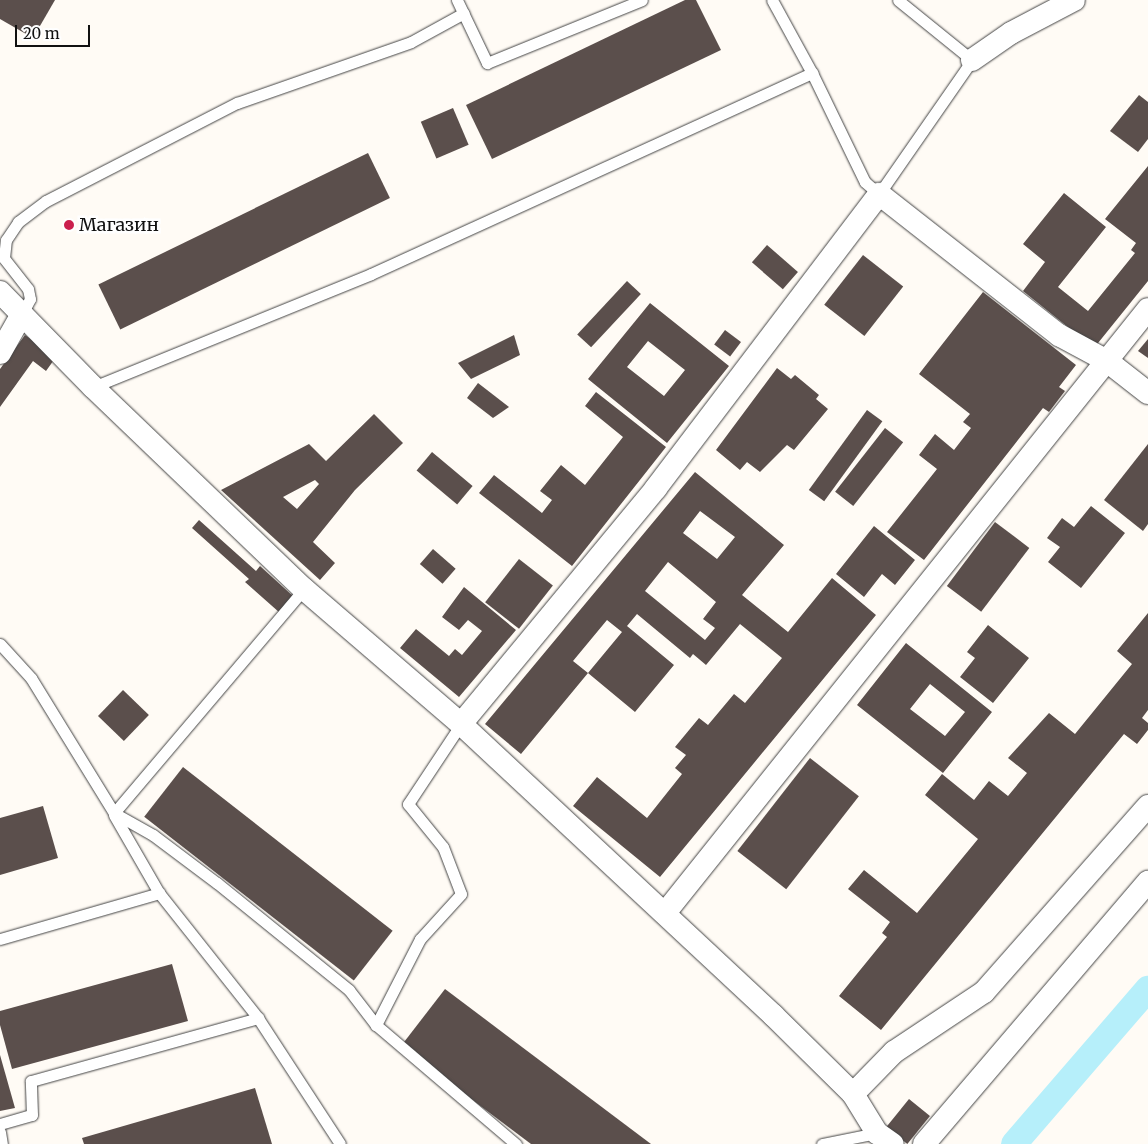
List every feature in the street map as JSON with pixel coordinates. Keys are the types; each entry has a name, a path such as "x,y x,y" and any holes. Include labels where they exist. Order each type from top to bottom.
{"street":[{"path":"972,60 1012,33 1074,0"},
{"path":"461,724 656,488 879,194 1058,335 1107,360 1148,393"},
{"path":"0,292 93,387 304,589 461,724 665,912 853,1094 885,1139"},
{"path":"665,912 1148,309"},
{"path":"3,342 22,314"},
{"path":"853,1094 894,1052 984,992 1148,806"},
{"path":"924,1144 1148,882"}],"lane":[{"path":"457,0 487,63 642,0"},
{"path":"772,0 812,73 865,182 879,194 972,60 898,0"},
{"path":"22,314 30,299 28,288 4,258 6,240 18,222 46,201 237,104 410,42 464,13"},
{"path":"93,387 371,274 812,73"},
{"path":"114,813 304,589"},
{"path":"0,644 30,678 114,813 159,893 258,1018 340,1144"},
{"path":"376,1025 420,939 461,894 443,847 408,804 461,724"},
{"path":"114,813 153,835 216,882 349,990 376,1025 516,1144"},
{"path":"0,939 159,893"},
{"path":"0,1124 32,1115 31,1081 258,1018"},
{"path":"0,1132 2,1144"},
{"path":"822,1144 885,1139"}],"building":[{"path":"0,0 55,0 33,38 0,19"},
{"path":"685,0 696,0 721,50 492,159 466,105"},
{"path":"1139,95 1148,102 1148,139 1138,152 1110,131"},
{"path":"453,108 469,145 436,158 421,122"},
{"path":"368,153 390,198 120,329 98,285"},
{"path":"1148,166 1148,281 1094,348 1023,291 1045,262 1023,244 1064,193 1106,227 1058,287 1088,311 1135,253 1131,250 1136,243 1105,219"},
{"path":"767,245 798,272 783,289 752,262"},
{"path":"863,255 903,286 864,336 824,305"},
{"path":"627,281 641,294 591,347 577,334"},
{"path":"983,292 1076,365 1059,387 1065,391 1049,412 1043,408 924,560 887,532 937,469 919,455 935,434 954,450 971,428 963,422 970,414 919,374"},
{"path":"650,303 729,366 667,443 588,379","holes":["648,341 685,370 664,396 627,367"]},
{"path":"725,330 741,342 730,356 714,344"},
{"path":"25,335 56,357 46,371 33,361 0,407 0,369"},
{"path":"514,335 520,355 471,379 458,363"},
{"path":"1148,339 1148,358 1138,351"},
{"path":"777,368 791,379 795,375 819,395 816,399 828,409 794,450 787,445 760,472 747,462 740,470 716,450"},
{"path":"478,383 509,407 493,418 467,398"},
{"path":"596,392 666,447 572,566 479,493 494,475 542,513 552,500 540,491 561,465 585,485 623,437 585,406"},
{"path":"867,410 882,421 824,501 809,490"},
{"path":"374,414 403,443 355,490 313,542 335,563 320,580 221,490 309,444 326,461","holes":["315,480 319,484 297,509 283,497"]},
{"path":"885,428 903,442 853,506 835,492"},
{"path":"1148,444 1148,524 1143,531 1104,500"},
{"path":"432,452 473,486 457,504 417,470"},
{"path":"695,472 784,545 742,595 788,632 832,578 876,615 660,877 573,806 597,777 647,818 682,774 675,768 686,755 675,747 699,718 708,725 734,694 745,703 782,658 740,624 706,665 693,654 690,658 637,614 627,626 674,665 635,712 588,673 521,754 485,724","holes":["700,511 735,537 717,559 683,533","668,562 716,602 703,619 715,628 705,640 645,591","607,620 622,632 588,673 573,661"]},
{"path":"1091,506 1125,533 1081,588 1048,562 1060,547 1047,538 1062,518 1074,527"},
{"path":"199,520 256,571 260,566 294,597 280,613 245,582 249,579 192,528"},
{"path":"995,522 1029,548 981,612 947,586"},
{"path":"874,526 915,560 895,585 882,574 864,597 836,574"},
{"path":"433,549 456,569 443,584 420,564"},
{"path":"519,559 553,585 519,629 485,602"},
{"path":"464,587 516,630 459,697 400,648 416,629 449,656 455,649 462,655 482,631 468,620 459,630 442,617"},
{"path":"1148,613 1148,710 1142,718 1148,723 1148,730 1137,744 1124,734 881,1030 839,996 887,937 882,933 890,922 848,889 864,870 917,913 978,839 925,795 942,774 974,800 989,781 1008,796 1027,773 1008,758 1049,713 1075,734 1132,664 1117,651"},
{"path":"988,625 1029,658 993,703 960,677 975,658 967,652"},
{"path":"906,643 992,712 943,773 857,705","holes":["930,684 965,712 945,736 910,709"]},
{"path":"123,690 149,715 124,741 98,716"},
{"path":"810,758 859,796 786,889 737,851"},
{"path":"183,767 393,931 354,980 144,817"},
{"path":"43,806 58,858 0,875 0,818"},
{"path":"172,964 188,1021 12,1069 0,1025 0,1011"},
{"path":"445,989 651,1144 531,1144 401,1046"},
{"path":"0,1055 15,1108 0,1111"},
{"path":"255,1088 272,1144 84,1144 82,1138"},
{"path":"909,1099 930,1116 907,1144 886,1127"}],"waterway":[{"path":"1014,1144 1148,989"}],"place":[{"name":"Магазин","path":"69,225"}]}
